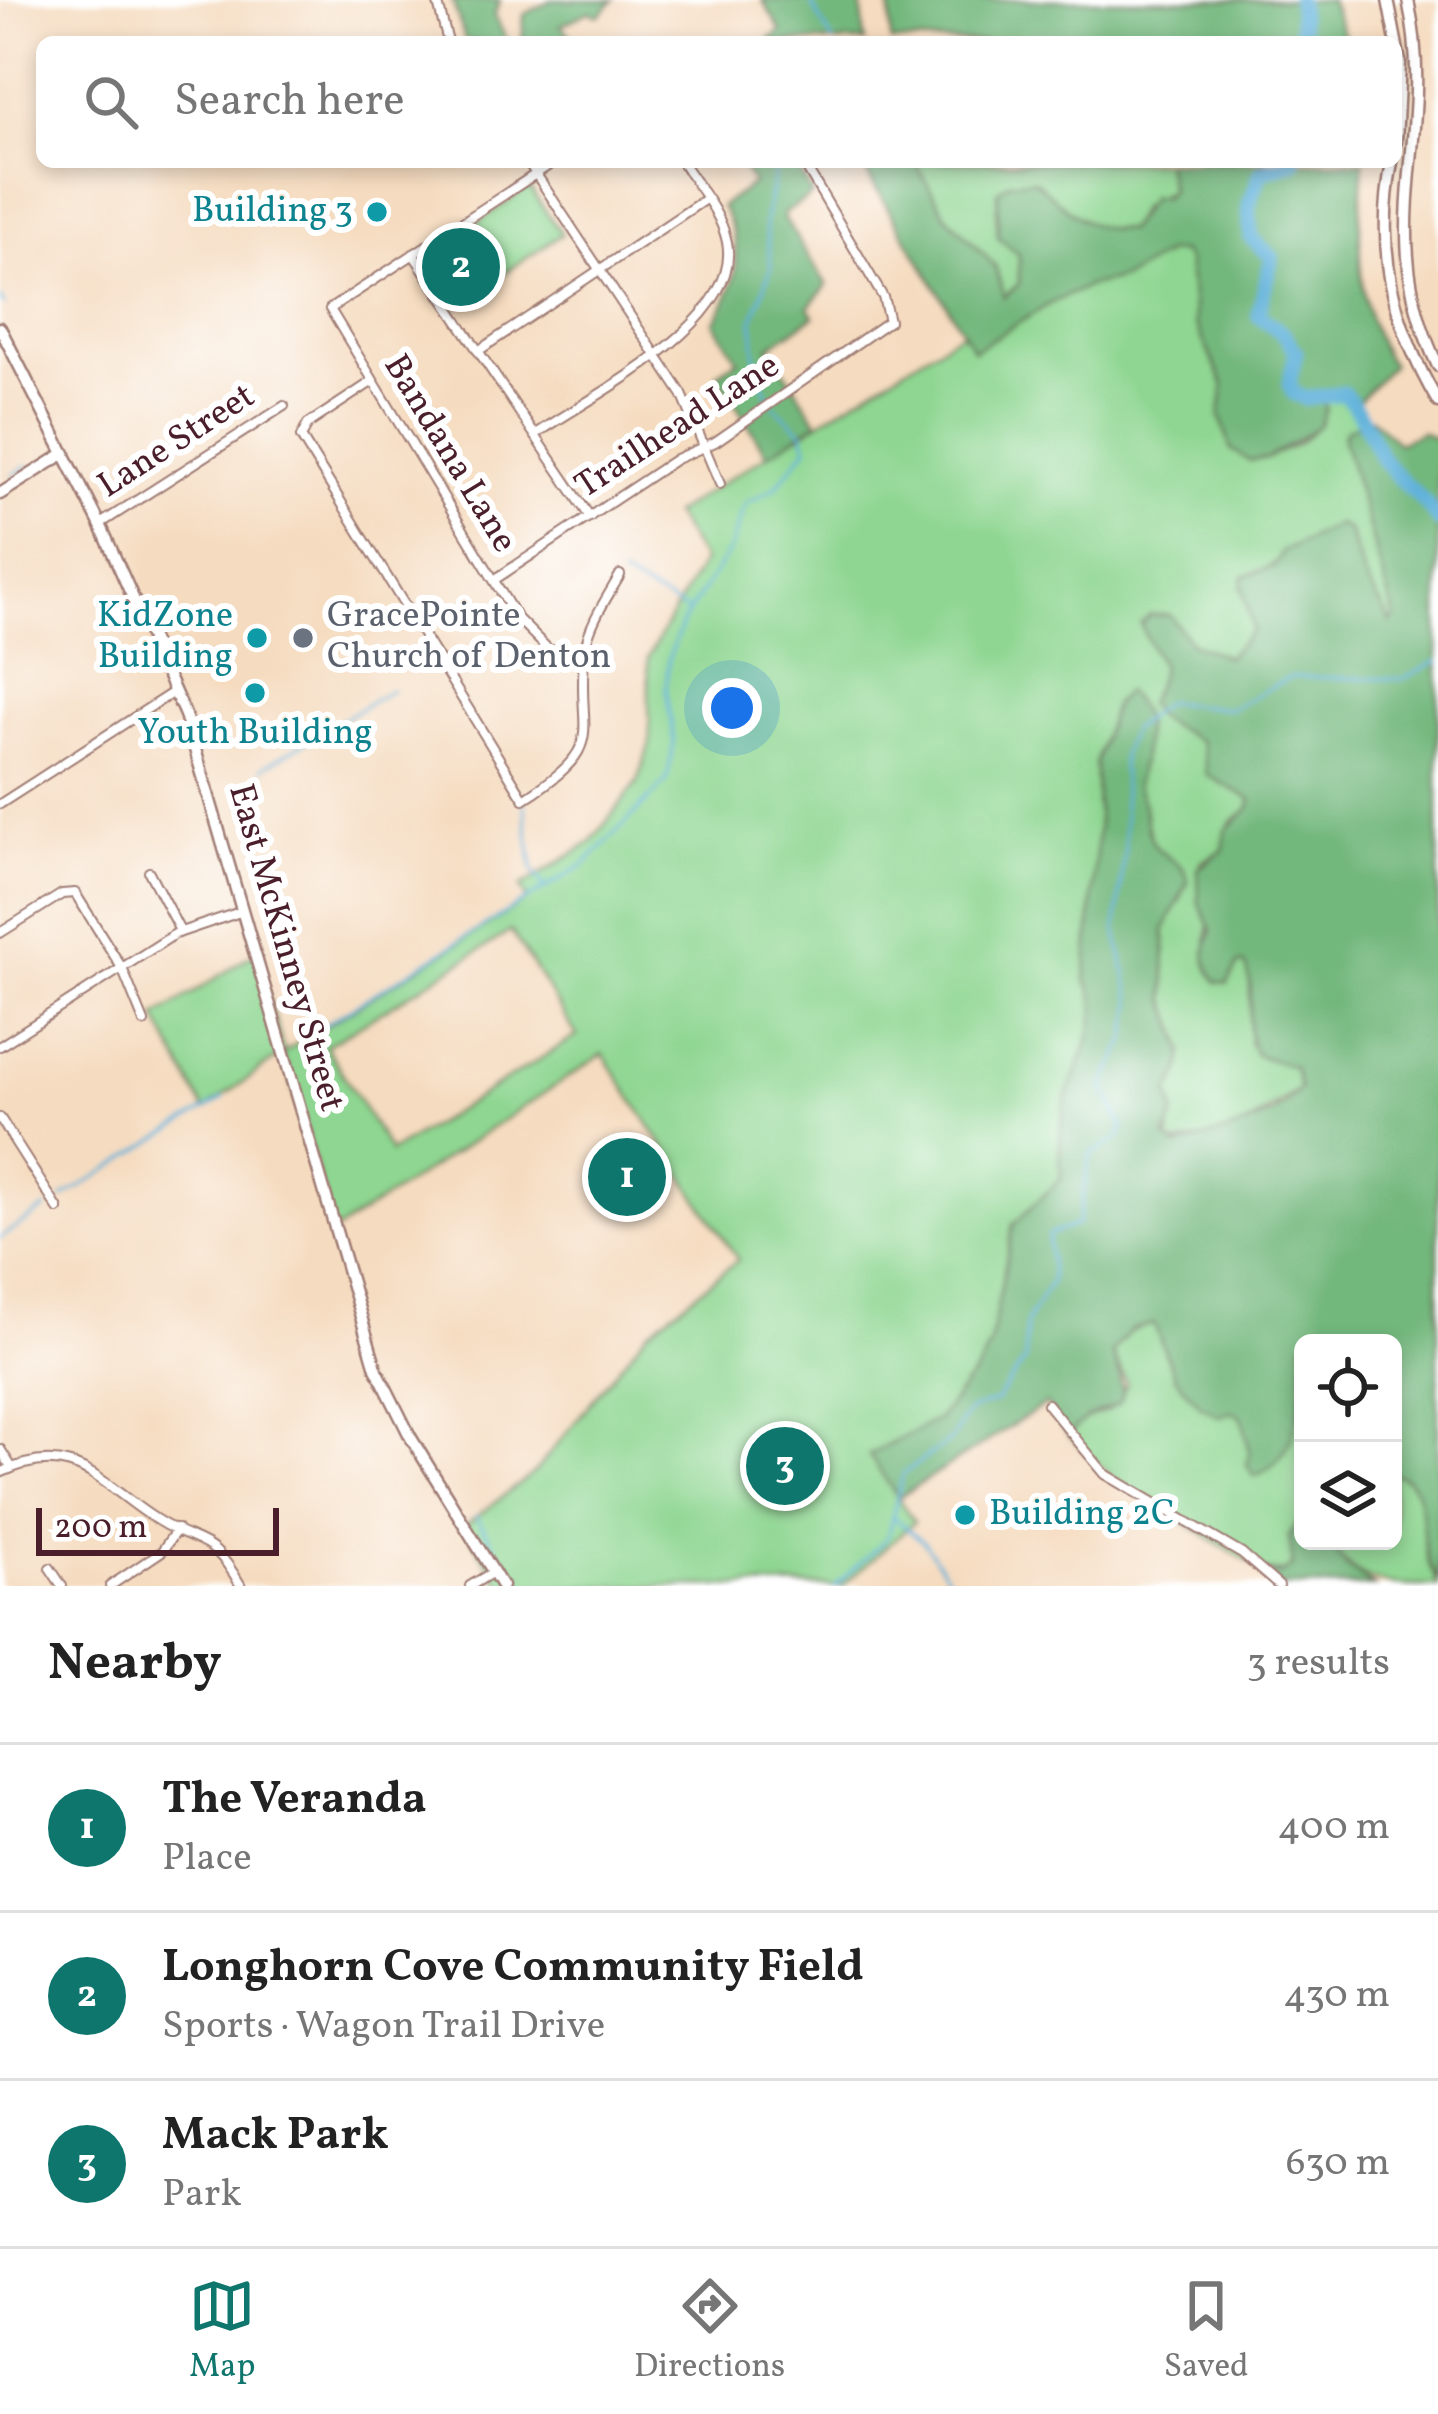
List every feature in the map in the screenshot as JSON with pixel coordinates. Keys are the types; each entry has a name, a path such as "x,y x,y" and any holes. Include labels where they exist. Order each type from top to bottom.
{"main road":[{"path":"1388,0 1395,36"},
{"path":"1408,0 1420,90 1406,185 1405,255 1419,322 1438,367"},
{"path":"1391,168 1385,226 1388,281 1410,354 1438,402"},
{"name":"East McKinney Street","path":"0,328 100,524 175,691 244,910 376,1368 411,1438 502,1586"},
{"path":"0,494 65,453"}],"street":[{"path":"437,0 446,36"},
{"path":"530,168 413,253 590,517"},
{"path":"532,168 684,397 720,484"},
{"path":"535,435 703,319 724,281 728,248 686,168"},
{"name":"Trailhead Lane","path":"494,580 676,459 703,448 890,318 874,280 807,168"},
{"path":"478,351 706,199"},
{"name":"Bandana Lane","path":"413,253 330,309 534,638 555,653 584,660"},
{"path":"374,381 301,433 524,799 556,778 581,752 588,727 584,660 594,621 620,574"},
{"name":"Lane Street","path":"100,524 284,406"},
{"path":"0,804 175,691"},
{"path":"149,872 180,931"},
{"path":"0,933 71,892 122,968 144,1022"},
{"path":"0,1046 180,931 244,910"},
{"path":"0,1118 58,1209"},
{"path":"1047,1404 1105,1474 1242,1554 1279,1586"},
{"path":"0,1449 12,1468"},
{"path":"0,1473 48,1462 83,1467 217,1548 242,1586"},
{"path":"110,1586 162,1551 177,1528"},
{"path":"50,1568 62,1586"},
{"path":"470,1586 493,1572"}],"green space":[{"path":"452,0 500,0 494,16 505,36 464,36"},
{"path":"551,0 614,0 599,16 590,12 561,25 571,36 522,36 524,15"},
{"path":"762,0 861,0 864,36 774,36 781,31"},
{"path":"890,0 1330,0 1344,36 891,36"},
{"path":"743,168 797,168 812,195 782,215 827,285 809,307 814,316 769,347 818,422 767,455 717,374 738,360 714,322 736,265 734,236 721,206 753,184"},
{"path":"864,168 919,168 946,215 995,266 1004,297 1019,284 1019,255 998,237 998,191 1009,182 1034,180 1087,222 1128,230 1151,197 1164,198 1170,190 1166,168 1364,168 1360,241 1364,294 1379,343 1392,365 1355,404 1340,391 1321,395 1326,408 1319,426 1268,458 1249,461 1231,449 1220,415 1224,385 1196,325 1187,260 1181,252 1168,252 1124,278 1088,286 1051,303 974,350"},
{"path":"919,168 1166,168 1170,190 1140,208 1128,230 1084,223 1034,181 1011,185 997,204 998,237 1019,255 1019,284 1003,297 995,266 946,215"},
{"path":"529,187 562,234 457,305 426,258"},
{"path":"1169,252 1181,252 1187,260 1196,325 1225,385 1220,415 1231,449 1258,456 1299,442 1326,408 1320,394 1341,391 1367,422 1344,432 1343,439 1396,617 1390,623 1364,576 1349,530 1304,544 1241,587 1252,610 1252,631 1227,657 1141,624 1163,666 1151,712 1201,742 1205,763 1252,800 1249,809 1231,822 1223,850 1201,862 1199,902 1210,919 1207,941 1228,983 1239,964 1245,963 1250,974 1250,1045 1294,1067 1300,1089 1230,1136 1169,1145 1169,1092 1181,1072 1181,1040 1166,998 1165,929 1171,908 1181,900 1149,833 1136,786 1142,747 1137,708 1114,704 1095,764 1098,827 1086,980 1095,1010 1064,1109 1061,1178 1013,1225 990,1345 977,1371 938,1419 870,1455 914,1522 842,1586 502,1586 464,1526 535,1472 647,1332 738,1260 603,1054 334,1232 283,1053 205,1110 156,1017 256,952 284,1052 527,900 520,887 590,843 638,782 650,743 648,657 703,561 673,514 962,332 974,350 1051,303 1088,286 1124,278","holes":["511,931 577,1036 390,1152 326,1046"]},
{"path":"1371,418 1398,443 1421,432 1438,440 1438,1579 1425,1551 1420,1502 1402,1477 1402,1334 1294,1334 1294,1429 1283,1454 1254,1476 1247,1465 1250,1453 1242,1417 1232,1412 1219,1416 1201,1406 1175,1377 1154,1324 1131,1330 1112,1352 1122,1392 1114,1406 1082,1422 1069,1436 1046,1404 898,1498 869,1455 938,1419 977,1371 990,1345 1013,1225 1061,1178 1064,1109 1095,1010 1086,980 1098,827 1095,764 1114,704 1125,692 1135,701 1144,724 1136,786 1150,835 1157,848 1181,866 1188,882 1165,929 1166,998 1184,1051 1181,1072 1169,1092 1175,1113 1165,1137 1177,1147 1242,1127 1273,1112 1300,1089 1294,1067 1256,1055 1245,964 1238,964 1228,983 1217,982 1206,958 1212,931 1199,902 1198,869 1223,850 1226,830 1249,809 1252,800 1207,775 1201,742 1157,718 1147,703 1160,668 1141,624 1150,615 1170,615 1191,643 1227,657 1252,631 1243,576 1275,566 1282,552 1338,524 1348,530 1364,576 1391,622 1395,617 1343,439 1347,429"},
{"path":"1154,1324 1175,1377 1186,1388 1242,1416 1250,1453 1292,1435 1294,1428 1291,1546 1295,1556 1288,1573 1266,1572 1120,1484 1069,1436 1081,1420 1109,1410 1127,1384 1112,1353 1134,1330"},
{"path":"1402,1475 1420,1486 1428,1559 1438,1586 1376,1581 1334,1550 1402,1550"},
{"path":"1294,1528 1294,1550 1335,1550 1347,1567 1374,1586 1279,1586 1266,1572 1280,1575 1293,1566 1289,1535"}],"waterway":[{"path":"809,0 830,36"},
{"path":"1298,0 1301,36"},
{"path":"769,398 756,365 753,321 771,268 765,222 775,168"},
{"path":"1274,168 1261,172 1249,205 1251,238 1272,257 1258,315 1285,335 1296,352 1289,384 1293,393 1306,399 1343,393 1381,457 1438,521"},
{"path":"0,298 4,305"},
{"path":"304,1037 585,864 667,781 674,743 666,687 669,657 683,621 730,549 745,504 775,488 807,448 803,432 774,406"},
{"path":"13,475 28,466"},
{"path":"621,576 687,611"},
{"path":"835,1586 887,1538 903,1474 951,1440 968,1411 996,1401 1025,1361 1026,1323 1051,1281 1048,1235 1078,1224 1090,1155 1120,1138 1123,1127 1104,1086 1127,1038 1133,1005 1116,929 1125,848 1122,755 1132,729 1166,702 1230,709 1290,677 1403,679 1438,661"},
{"path":"262,768 391,690"},
{"path":"524,801 533,870 546,889"},
{"path":"62,1198 224,1098"},
{"path":"0,1238 46,1208"},
{"path":"476,1516 518,1586"},
{"path":"892,1517 924,1542 954,1586"}],"place":[{"name":"Building 3","path":"377,212"},
{"name":"Longhorn Cove Community Field","path":"461,267"},
{"name":"KidZone Building","path":"257,638"},
{"name":"GracePointe Church of Denton","path":"303,638"},
{"name":"Youth Building","path":"255,693"},
{"name":"The Veranda","path":"627,1177"},
{"name":"Mack Park","path":"785,1466"},
{"name":"Building 2C","path":"965,1515"}]}
